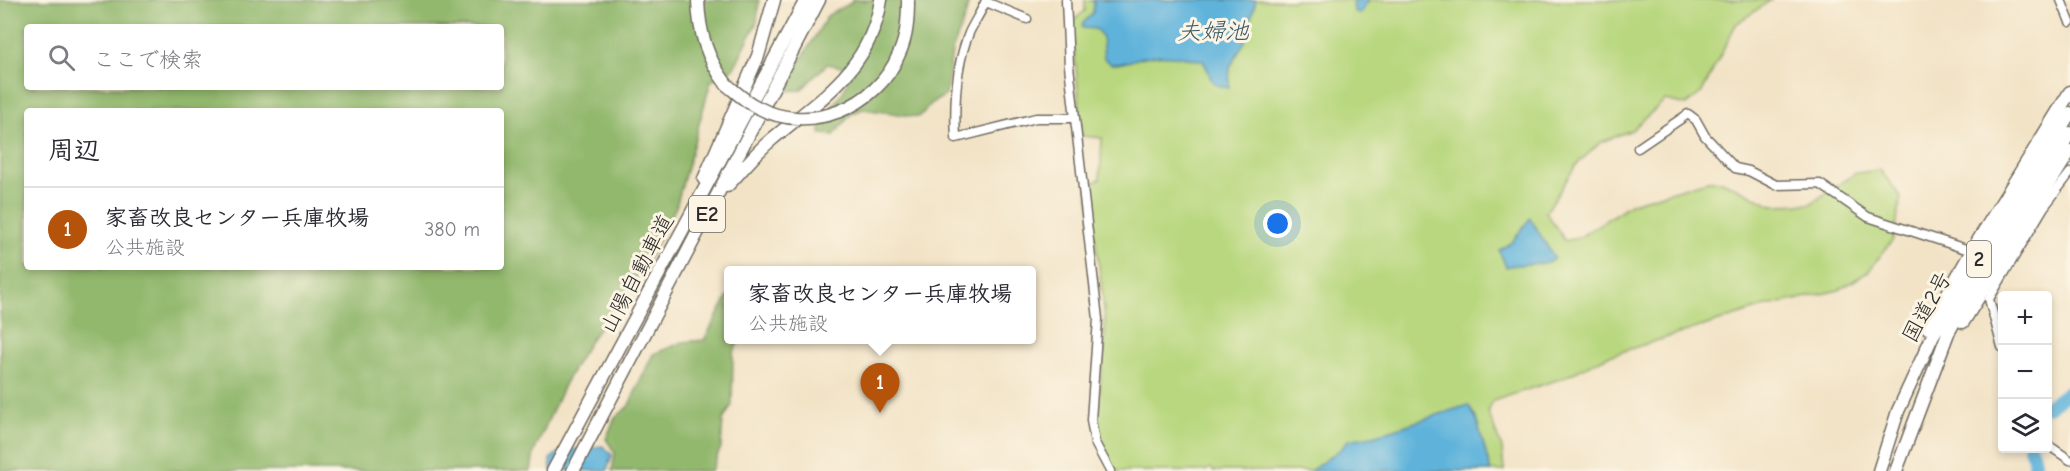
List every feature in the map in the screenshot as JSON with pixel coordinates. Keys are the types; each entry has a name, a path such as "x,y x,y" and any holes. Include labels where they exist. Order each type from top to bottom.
{"highway":[{"path":"698,0 702,37 708,55 727,85 757,108 773,114 808,118 841,111 871,94 893,68 906,36 908,0"},
{"path":"664,268 758,56 774,0"},
{"name":"山陽自動車道","path":"554,471 806,0"},
{"name":"山陽自動車道","path":"573,471 819,0"},
{"path":"717,194 760,150 819,102 850,70 875,30 881,0"},
{"path":"1898,411 1927,330 1972,251 2070,92"},
{"name":"国道2号","path":"1879,471 1898,411 1950,306 2070,113"},
{"name":"国道2号","path":"1896,471 1948,333 1969,295 2070,134"},
{"path":"1925,389 1993,271 2025,232 2070,151"}],"street":[{"path":"1066,0 1075,118 1098,319 1091,420 1095,443 1110,471"},
{"path":"2061,0 2070,22"},
{"path":"1027,19 986,1 969,32 961,59 957,80 956,138 1036,118 1075,118"},
{"path":"1638,148 1688,114 1696,120 1705,136 1735,168 1749,171 1776,185 1820,184 1868,217 1972,251"},
{"path":"2002,345 1989,299 2025,232 2070,173"},
{"path":"2052,448 2070,460"}],"green space":[{"path":"0,0 759,0 757,22 734,68 711,81 676,207 647,262 589,342 565,383 534,452 531,471 0,471"},
{"path":"852,0 969,0 952,51 946,95 932,103 919,117 863,109 851,114 834,135 820,134 820,123 843,92 853,69 827,64 801,90 782,91 828,15 851,3"},
{"path":"1085,0 1771,0 1736,24 1702,92 1686,105 1665,100 1632,130 1601,142 1576,165 1546,212 1565,241 1580,237 1632,203 1707,181 1722,181 1772,205 1810,204 1856,173 1880,170 1901,197 1894,238 1868,272 1839,290 1767,306 1608,356 1563,378 1493,401 1488,412 1502,448 1504,471 1214,471 1210,468 1206,471 1115,471 1105,454 1098,417 1105,323 1087,186 1100,179 1102,138 1082,136 1072,21 1085,11"},
{"path":"724,303 724,344 737,344 733,354 732,405 723,420 721,447 711,471 612,471 615,453 606,439 615,418 628,407 653,354 683,342 704,340"}],"water":[{"name":"夫婦池","path":"1089,0 1256,0 1245,41 1230,67 1229,88 1221,87 1213,82 1203,61 1159,55 1111,64 1104,58 1102,36 1096,29 1083,28 1082,24 1093,13 1094,2"},
{"path":"1353,0 1369,0 1360,14 1354,11"},
{"path":"1530,218 1555,259 1544,263 1506,267 1499,250 1512,242"},
{"path":"1468,405 1476,418 1491,471 1310,471 1342,448 1348,440 1373,436"},
{"path":"603,446 612,455 607,471 551,470 550,459 561,451"}],"waterway":[{"path":"2052,404 2070,391"},
{"path":"2032,453 2035,471"}],"place":[{"name":"家畜改良センター兵庫牧場","path":"880,413"}]}
